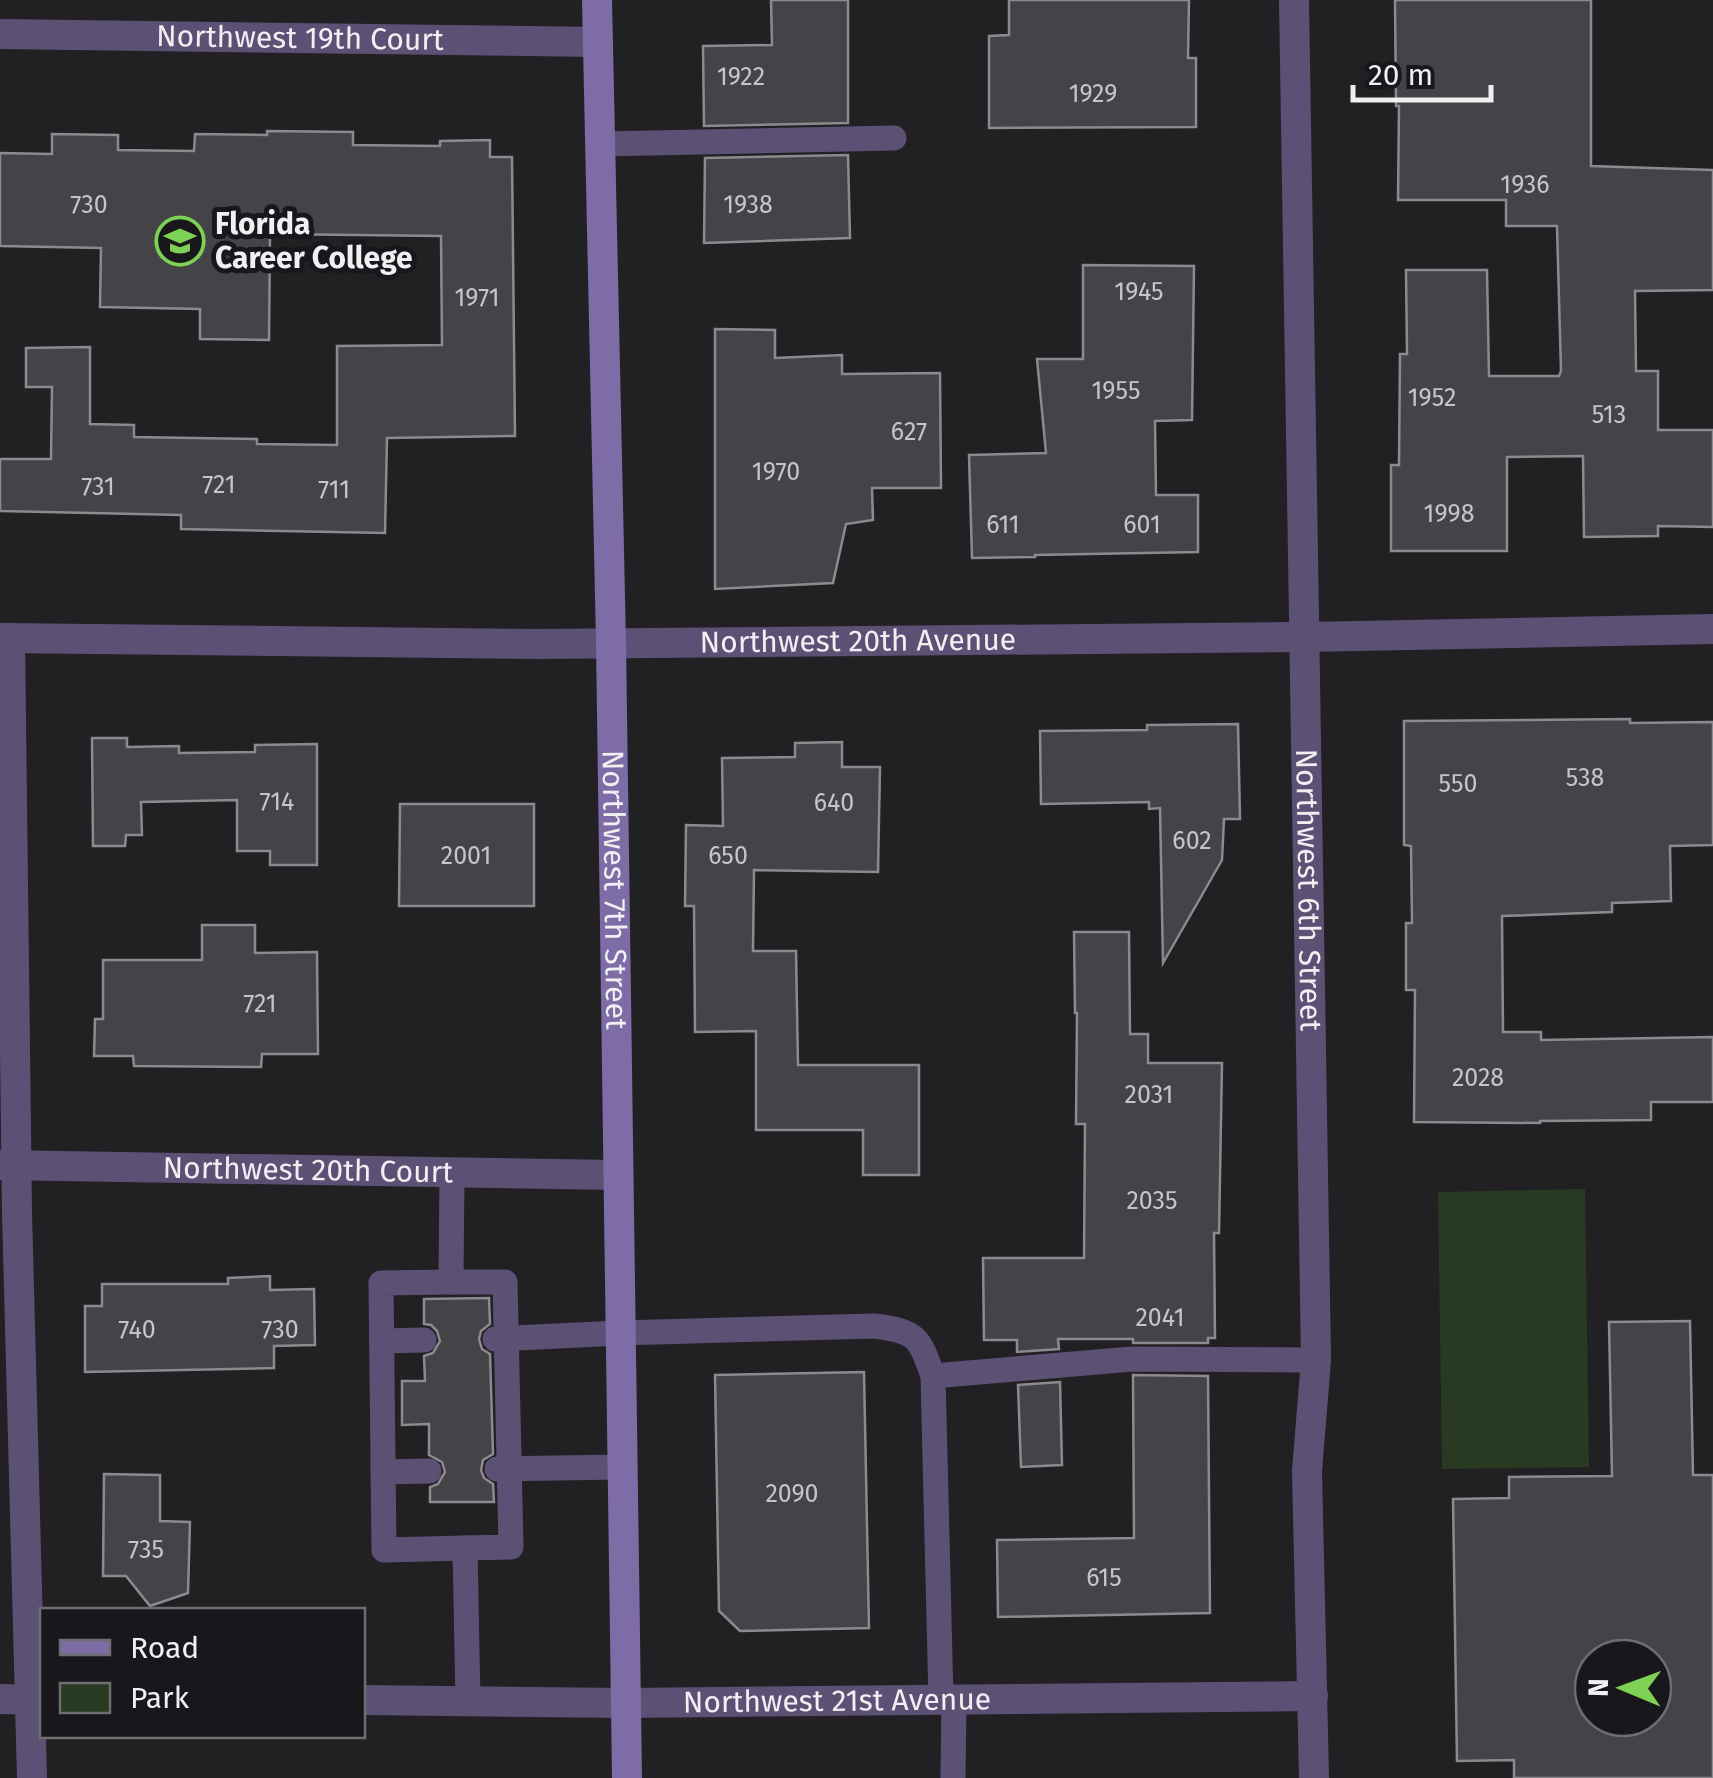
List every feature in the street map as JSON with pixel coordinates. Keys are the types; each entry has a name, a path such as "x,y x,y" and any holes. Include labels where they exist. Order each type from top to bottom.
{"main road":[{"name":"Northwest 7th Street","path":"597,0 611,642 627,1778"}],"street":[{"name":"Northwest 6th Street","path":"1294,0 1316,1360 1308,1471 1314,1778"},
{"name":"Northwest 19th Court","path":"0,34 598,42"},
{"name":"Northwest 20th Avenue","path":"5,638 538,644 1713,630"},
{"path":"5,638 8,1165 24,1700 32,1778"},
{"name":"Northwest 20th Court","path":"8,1165 618,1174"},
{"name":"Northwest 21st Avenue","path":"365,1700 625,1703 1313,1696"}],"lane":[{"path":"600,144 894,138"},
{"path":"451,1282 452,1173"},
{"path":"505,1282 500,1339 503,1469 511,1547 384,1550 381,1283 505,1282"},
{"path":"500,1339 874,1326 903,1329 922,1344 934,1376 953,1778"},
{"path":"382,1341 424,1340"},
{"path":"934,1376 1132,1359 1316,1360"},
{"path":"503,1469 622,1467"},
{"path":"383,1472 430,1471"},
{"path":"465,1548 468,1700"}],"green space":[{"path":"1585,1189 1589,1467 1442,1469 1438,1192"}],"building":[{"path":"771,0 848,0 848,123 704,126 703,46 772,45"},
{"path":"1009,0 1189,0 1188,58 1196,58 1196,127 989,128 989,36 1009,35"},
{"path":"1395,0 1591,0 1591,166 1713,170 1713,290 1635,291 1636,371 1658,371 1658,430 1713,430 1713,527 1658,526 1658,536 1584,537 1583,456 1507,457 1507,551 1391,551 1391,465 1399,465 1400,354 1407,354 1406,270 1487,270 1489,376 1559,376 1561,371 1557,226 1506,226 1506,200 1398,200"},
{"path":"267,131 353,132 353,145 440,146 440,141 490,140 490,157 512,157 515,436 387,438 385,533 181,529 181,515 0,511 0,459 51,459 52,387 26,387 26,348 90,347 90,424 134,425 134,437 337,445 337,346 442,345 441,236 270,234 269,340 200,339 200,309 100,307 101,248 0,246 0,153 52,154 52,134 118,135 118,150 194,151 195,134 267,135"},
{"path":"848,155 850,238 704,243 705,158"},
{"path":"1083,265 1194,266 1192,420 1155,421 1156,495 1198,495 1198,552 972,558 969,455 1046,453 1037,359 1083,359"},
{"path":"715,329 775,330 775,358 842,355 842,374 940,373 941,488 872,488 873,520 846,524 833,583 715,589"},
{"path":"1630,719 1630,723 1713,722 1713,845 1670,846 1671,901 1612,903 1612,912 1502,916 1503,1032 1541,1032 1541,1040 1713,1037 1713,1102 1651,1102 1651,1120 1414,1122 1415,990 1406,990 1406,923 1412,923 1411,846 1404,845 1404,721"},
{"path":"1238,724 1240,819 1224,819 1222,860 1163,963 1160,808 1149,809 1149,802 1041,804 1040,731"},
{"path":"92,738 127,738 127,747 179,746 179,753 255,752 255,745 317,744 317,865 270,865 270,851 237,851 237,800 141,802 142,835 126,835 125,846 93,846"},
{"path":"842,742 842,767 880,767 878,872 754,870 753,951 796,951 798,1065 919,1065 919,1175 863,1175 863,1130 756,1130 756,1031 695,1032 694,906 685,906 686,825 723,826 722,758 795,757 795,743"},
{"path":"400,804 534,804 534,906 399,906"},
{"path":"202,925 255,925 255,953 317,952 318,1054 262,1054 261,1067 134,1066 133,1056 94,1056 95,1019 103,1019 103,960 202,960"},
{"path":"1074,932 1129,932 1130,1034 1148,1034 1148,1063 1222,1063 1219,1233 1214,1233 1215,1338 1208,1338 1208,1343 1058,1339 1059,1349 1017,1352 1017,1340 984,1340 983,1258 1084,1258 1085,1124 1076,1124"},
{"path":"270,1276 270,1290 314,1289 315,1345 274,1346 274,1368 85,1372 85,1306 102,1306 102,1284 228,1284 228,1278"},
{"path":"489,1298 490,1324 481,1331 479,1339 482,1349 490,1354 493,1454 483,1460 481,1470 493,1484 494,1502 430,1502 430,1487 438,1484 445,1472 442,1462 429,1455 429,1424 402,1425 402,1381 425,1381 424,1356 433,1353 440,1341 437,1331 424,1324 424,1299"},
{"path":"1690,1321 1693,1475 1713,1475 1713,1778 1514,1778 1514,1760 1457,1761 1453,1499 1509,1498 1509,1477 1612,1476 1609,1322"},
{"path":"864,1372 869,1628 740,1631 719,1611 715,1375"},
{"path":"1133,1375 1208,1376 1210,1613 998,1617 997,1540 1134,1538"},
{"path":"1060,1382 1062,1465 1021,1467 1018,1385"},
{"path":"104,1474 160,1475 160,1521 190,1522 188,1593 150,1606 126,1576 103,1576"}],"place":[{"name":"Florida Career College","path":"180,241"}]}
